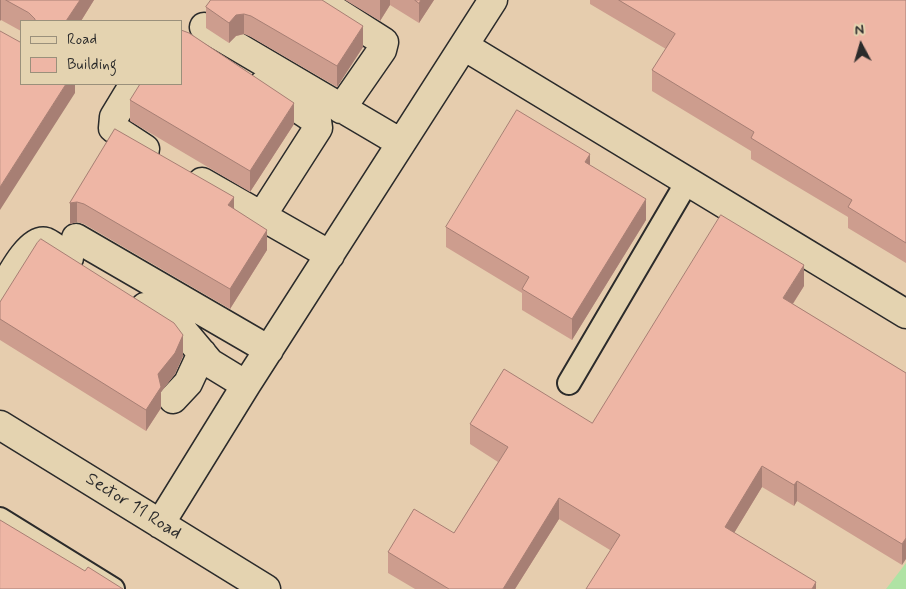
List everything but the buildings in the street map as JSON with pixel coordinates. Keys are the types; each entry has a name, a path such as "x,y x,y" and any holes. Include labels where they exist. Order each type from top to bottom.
{"street":[{"path":"318,0 384,42 382,50 341,109"},
{"path":"160,524 246,385 493,0"},
{"path":"193,31 401,143"},
{"path":"193,31 196,40 317,120 318,128 261,217"},
{"path":"464,46 906,314"},
{"path":"133,85 114,117 113,128 120,135 170,172 325,262"},
{"path":"116,147 261,217 325,262"},
{"path":"76,238 269,350"},
{"path":"0,294 28,248 36,242 45,242 184,332 210,363 246,385"},
{"path":"173,399 188,383 202,353"},
{"name":"Sector 11 Road","path":"0,425 266,589"}],"lane":[{"path":"570,383 687,182"},
{"path":"0,519 113,589"}],"green space":[{"path":"906,563 906,589 886,589"}]}
